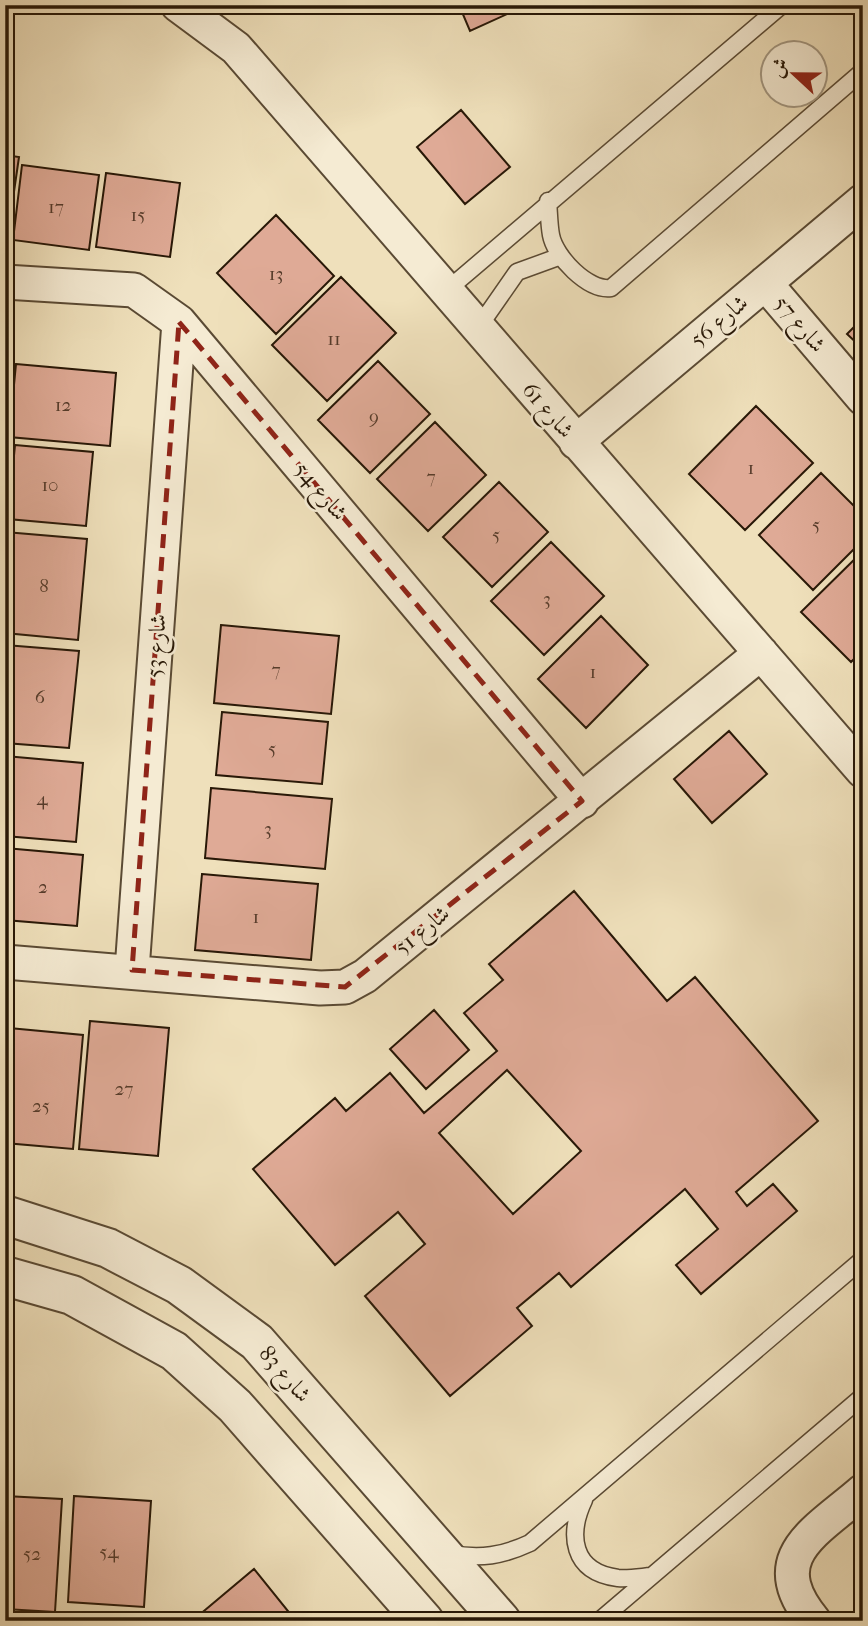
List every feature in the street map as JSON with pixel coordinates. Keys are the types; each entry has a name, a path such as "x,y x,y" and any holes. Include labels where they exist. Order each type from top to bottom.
{"street":[{"name":"شارع 61","path":"178,5 236,48 863,771"},
{"name":"شارع 61","path":"224,5 236,48"},
{"name":"شارع 56","path":"576,442 863,201"},
{"name":"شارع 54","path":"5,282 134,290 179,322 582,801"},
{"name":"شارع 57","path":"765,283 863,398"},
{"name":"شارع 53","path":"132,970 179,322"},
{"name":"شارع 51","path":"5,962 132,970 320,988 345,987 365,976 761,653"},
{"name":"شارع 83","path":"5,1215 108,1248 180,1284 257,1342 501,1621"},
{"path":"5,1276 72,1295 174,1351 236,1406 424,1621"},
{"path":"814,1621 798,1601 792,1587 790,1571 794,1556 808,1539 863,1490"}],"lane":[{"path":"446,291 548,201 782,5"},
{"path":"548,201 551,238 561,256 591,285 601,289 611,288 863,71"},
{"path":"478,328 517,272 561,256"},
{"path":"442,1552 477,1558 512,1551 530,1543 863,1259"},
{"path":"599,1621 863,1396"},
{"path":"587,1493 573,1533 583,1562 600,1573 618,1578 650,1576"}],"highlighted area":[{"path":"179,322 582,801 345,987 132,970"}],"building":[{"path":"459,5 527,5 470,31"},
{"path":"461,110 510,167 465,204 417,147"},
{"path":"5,155 19,157 6,247 5,246"},
{"path":"22,165 99,175 89,250 13,240"},
{"path":"106,173 180,183 170,257 96,247"},
{"path":"276,215 334,276 276,334 217,273"},
{"path":"341,277 396,333 327,401 272,345"},
{"path":"863,318 863,349 847,334"},
{"path":"378,361 430,414 370,473 318,420"},
{"path":"16,364 116,373 110,446 9,437"},
{"path":"756,406 813,463 745,530 689,474"},
{"path":"435,422 486,475 428,531 377,479"},
{"path":"15,445 93,452 86,526 8,519"},
{"path":"821,473 863,515 863,540 813,590 759,535"},
{"path":"499,482 548,532 492,587 443,537"},
{"path":"5,532 87,539 78,640 5,633"},
{"path":"551,542 604,596 544,655 491,601"},
{"path":"863,551 863,650 851,662 801,612"},
{"path":"601,616 648,665 586,728 538,679"},
{"path":"221,625 339,636 331,714 214,703"},
{"path":"5,645 79,651 69,748 5,743"},
{"path":"222,712 328,722 322,784 216,775"},
{"path":"729,731 767,774 712,823 674,779"},
{"path":"5,756 83,763 76,842 5,836"},
{"path":"211,788 332,799 325,869 205,858"},
{"path":"5,848 83,855 77,926 5,920"},
{"path":"202,874 318,884 311,960 195,950"},
{"path":"574,891 667,1001 695,977 818,1121 736,1192 747,1206 773,1184 797,1211 701,1294 676,1265 718,1229 685,1189 571,1287 559,1273 517,1308 532,1326 450,1396 365,1296 425,1244 398,1212 335,1265 253,1169 335,1098 346,1111 390,1073 424,1113 497,1051 464,1013 503,980 489,964","holes":["507,1070 581,1151 513,1214 439,1133"]},
{"path":"434,1010 469,1050 426,1089 390,1049"},
{"path":"90,1021 169,1028 158,1156 79,1149"},
{"path":"9,1028 83,1035 73,1149 5,1143"},
{"path":"5,1496 62,1499 55,1612 5,1609"},
{"path":"74,1496 151,1501 144,1607 68,1602"},
{"path":"254,1569 296,1621 192,1621"}]}
